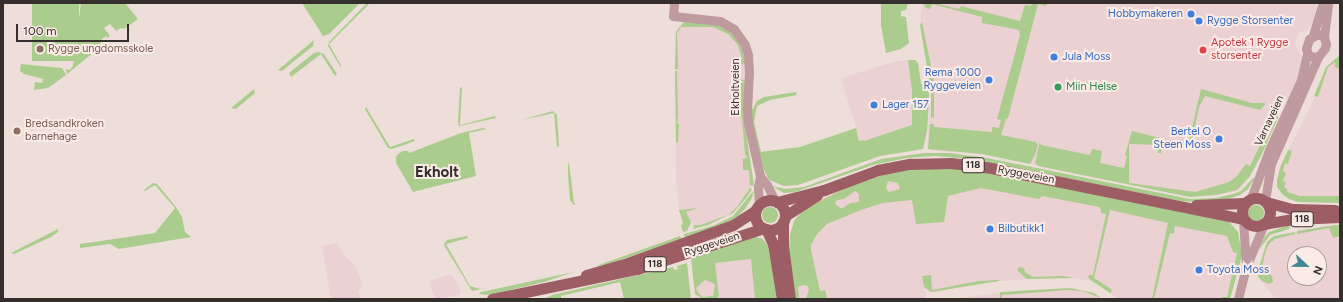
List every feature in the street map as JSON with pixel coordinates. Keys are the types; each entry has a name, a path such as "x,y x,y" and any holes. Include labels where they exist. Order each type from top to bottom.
{"main road":[{"name":"Ryggeveien","path":"776,201 824,190 853,179 891,168 927,162 986,167 1243,219"},
{"name":"Ryggeveien","path":"784,219 824,190"},
{"name":"118","path":"1247,201 1258,198 1266,202 1293,209 1340,211"},
{"name":"118","path":"757,208 766,200 776,201"},
{"path":"776,201 782,205 784,219 783,246 790,299"},
{"name":"Ryggeveien","path":"1183,207 1247,201"},
{"path":"1243,219 1241,211 1247,201"},
{"path":"1264,224 1270,211 1266,202"},
{"name":"Ryggeveien","path":"543,288 622,265 733,225 757,208"},
{"path":"757,208 756,221 765,229 773,244 782,299"},
{"name":"118","path":"1243,219 1246,223 1255,227 1293,219 1340,217"},
{"name":"118","path":"765,229 776,228 784,219"},
{"name":"Ryggeveien","path":"492,299 637,269 765,229"}],"street":[{"name":"Ekholtveien","path":"674,3 673,16 720,21 734,30 745,45 748,55 749,72 747,108 748,123 760,176 757,208"},
{"name":"Varnaveien","path":"1247,201 1301,80 1307,53 1306,44 1313,35 1323,3"},
{"name":"Varnaveien","path":"1266,202 1271,164 1318,58 1325,48 1326,44 1324,37 1328,3"},
{"path":"1313,35 1318,34 1324,37"},
{"path":"1307,53 1313,58 1318,58"},
{"name":"Ekholtveien","path":"760,176 776,201"},
{"path":"1243,219 1246,267"},
{"path":"1238,299 1246,267 1264,224"}],"shaded area":[{"path":"922,3 1317,3 1315,18 1307,31 1299,32 1295,45 1302,56 1301,71 1288,99 1282,98 1276,107 1278,118 1250,176 1241,188 1233,192 1190,197 982,154 929,150 927,146 931,91 920,25"},
{"path":"684,22 711,23 736,37 745,57 744,120 753,186 751,186 736,208 728,215 696,226 686,220 682,209 679,210 676,176 675,35 678,27"},
{"path":"1340,55 1340,203 1292,200 1284,196 1277,187 1281,165 1313,101 1326,67"},
{"path":"915,60 918,63 921,84 929,84 927,131 923,149 885,155 866,161 841,78 893,62"},
{"path":"900,170 1229,222 1238,232 1239,268 1230,299 1116,299 1107,289 1090,281 1074,278 1051,278 999,281 967,285 938,292 931,292 925,288 926,299 795,299 789,244 792,228 799,214 822,198 846,188"},
{"path":"1340,225 1340,299 1275,299 1258,277 1259,267 1267,242 1270,238 1279,235"},
{"path":"755,237 763,239 778,299 696,299 691,258"},
{"path":"337,243 343,253 355,266 363,286 358,290 361,299 331,299 322,246"},
{"path":"451,274 461,290 459,295 435,299 429,281"},
{"path":"1070,288 1094,293 1102,299 956,299 1004,292"}],"green space":[{"path":"32,3 79,3 79,61 32,61"},
{"path":"81,3 125,3 138,19 124,29 121,28 116,31 110,24 104,28 110,36 107,38 106,36 100,41 101,43 91,51 93,53 67,74 66,69 70,70 73,66"},
{"path":"302,3 360,3 329,34 323,36"},
{"path":"367,3 370,3 329,44 342,67 328,46 329,42"},
{"path":"881,3 908,3 906,10 901,11 901,16 906,17 909,43 901,49 886,53 881,25"},
{"path":"923,3 934,3 959,9 961,6 1020,21 1025,5 1031,6 1032,3 1047,3 1046,6 1038,4 1008,118 1006,119 1001,135 1036,142 1038,145 1030,164 982,154 928,149 930,124 934,124 934,127 992,132 992,127 999,128 1001,120 997,119 1020,35 1019,30 982,23 982,17 932,4 930,9 926,8"},
{"path":"684,22 717,24 729,31 736,37 743,51 745,65 740,63 742,59 738,45 728,34 713,27 681,27 677,33 678,69 675,69 676,32"},
{"path":"922,22 934,81 934,118 931,117 931,91 920,25"},
{"path":"314,40 313,46 282,71 278,70"},
{"path":"318,52 324,54 337,74 335,76 321,54 291,77 289,73 314,53"},
{"path":"1340,55 1340,69 1335,67 1335,62 1328,67 1318,97 1314,96 1326,67"},
{"path":"908,60 915,60 918,63 921,84 929,84 927,131 923,149 880,156 798,185 784,186 769,180 762,166 754,137 751,112 757,101 764,97 796,92 797,95 770,100 757,106 754,122 761,152 800,147 856,128 859,141 864,141 912,125 912,90"},
{"path":"21,64 62,68 66,75 48,88 34,90 35,82 42,83 43,79 24,74 20,71"},
{"path":"675,71 677,71 677,123 679,124 678,142 676,143"},
{"path":"740,79 745,81 744,120 753,186 750,185 749,170 743,170 743,160 741,160 748,157 745,155 742,118 740,117"},
{"path":"462,87 460,125 495,116 496,118 459,126 460,88"},
{"path":"254,89 255,93 236,109 231,108"},
{"path":"1201,89 1252,103 1265,103 1265,105 1260,110 1205,96 1199,107 1191,146 1163,145 1161,153 1158,153 1158,145 1129,144 1129,183 1195,192 1229,182 1236,177 1246,164 1250,166 1273,118 1269,113 1270,108 1275,106 1278,111 1278,118 1262,154 1250,176 1237,190 1216,195 1190,197 1038,166 1035,163 1040,142 1041,145 1090,155 1092,149 1102,151 1100,163 1124,168 1127,156 1125,155 1132,131 1188,145"},
{"path":"366,107 390,147 414,139 415,141 392,149 388,148 365,109"},
{"path":"553,111 557,115 559,146 557,147 554,113 521,120"},
{"path":"483,128 486,129 469,133 476,176 413,192 396,163 396,157 398,154 403,151 408,151 409,153 461,133"},
{"path":"1288,150 1292,151 1288,164 1285,163 1283,171 1286,173 1283,181 1286,183 1284,187 1287,189 1287,192 1300,196 1340,196 1340,203 1298,202 1289,199 1282,194 1277,187 1277,180 1280,168"},
{"path":"925,153 950,153 987,158 1190,199 1215,198 1233,194 1241,191 1253,178 1255,178 1248,189 1240,195 1228,199 1196,202 1180,201 970,159 935,156 907,158 873,165 795,192 784,193 772,186 786,189 804,187 881,159"},
{"path":"569,163 574,203 576,203 574,205 570,200 568,174"},
{"path":"941,167 992,173 1229,222 1238,232 1242,255 1230,299 1220,299 1222,297 1227,297 1237,253 1233,252 1227,236 1175,226 1174,234 1170,233 1154,299 1152,299 1168,223 1110,210 1094,278 1111,289 1112,291 1110,293 1088,278 1089,275 1093,275 1106,214 1101,213 1101,209 1099,207 1042,196 1039,199 981,188 948,196 944,222 916,224 912,200 883,203 827,224 817,234 811,245 811,250 820,291 825,290 827,299 806,299 809,289 808,286 804,285 798,287 799,299 795,299 789,252 790,235 794,221 804,209 846,188 900,170","holes":["888,181 898,183 900,189 889,192 886,188","855,191 859,194 859,202 850,203 843,208 840,208 835,204 837,200 844,199"]},
{"path":"153,183 157,184 176,207 182,217 185,232 191,237 119,249 110,244 80,248 80,244 155,233 175,208 155,185 145,191 144,190"},
{"path":"750,188 752,189 747,197 733,213 708,225 693,229 694,225 700,225 728,215 736,208"},
{"path":"754,190 752,198 745,209 735,219 685,239 684,234 715,225 733,216"},
{"path":"1256,205 1263,210 1264,213 1259,220 1256,221 1249,216 1248,213 1253,206"},
{"path":"770,207 777,212 778,215 773,222 770,223 763,218 762,215 767,208"},
{"path":"698,208 686,212 691,222 687,231 683,232 681,226 683,223 679,210"},
{"path":"1291,224 1289,229 1270,235 1259,250 1264,238 1269,232"},
{"path":"1340,225 1340,236 1333,238 1329,228 1297,234 1297,231"},
{"path":"58,229 58,232 51,237 14,254 11,253"},
{"path":"1295,232 1295,234 1275,239 1269,244 1265,253 1262,268 1272,276 1273,282 1269,284 1262,281 1258,277 1259,267 1267,242 1274,236"},
{"path":"467,236 468,238 446,244 470,286 480,289 491,287 472,291 445,247 444,244 447,240"},
{"path":"680,236 682,239 605,265 596,266"},
{"path":"755,237 763,239 768,246 778,299 755,299 751,259 715,263 719,296 717,298 704,299 695,294 691,258 708,250","holes":["705,280 715,285 713,296 703,297 699,294 696,288"]},
{"path":"687,263 691,299 624,299 620,282 561,296 561,299 544,299 552,295 673,267 674,270 678,269 677,266"},
{"path":"1019,267 1024,268 1025,272 1033,277 1063,276 1074,278 1027,279 1017,270"},
{"path":"574,272 544,282 489,295 479,294 481,292"},
{"path":"931,275 932,290 979,281 999,281 931,292 924,287 922,276"},
{"path":"1070,288 1094,293 1101,298 1082,291 1067,290 1002,295 1002,299 1000,299 1000,292"}],"place":[{"name":"Hobbymakeren","path":"1191,14"},
{"name":"Rygge Storsenter","path":"1199,21"},
{"name":"Rygge ungdomsskole","path":"40,49"},
{"name":"Apotek 1 Rygge storsenter","path":"1203,50"},
{"name":"Jula Moss","path":"1054,57"},
{"name":"Rema 1000 Ryggeveien","path":"989,80"},
{"name":"Miin Helse","path":"1058,87"},
{"name":"Lager 157","path":"874,105"},
{"name":"Bredsandkroken barnehage","path":"17,131"},
{"name":"Bertel O Steen Moss","path":"1219,139"},
{"name":"Bilbutikk1","path":"990,229"},
{"name":"Toyota Moss","path":"1199,270"}],"district":[{"name":"Ekholt","path":"437,173"}]}
